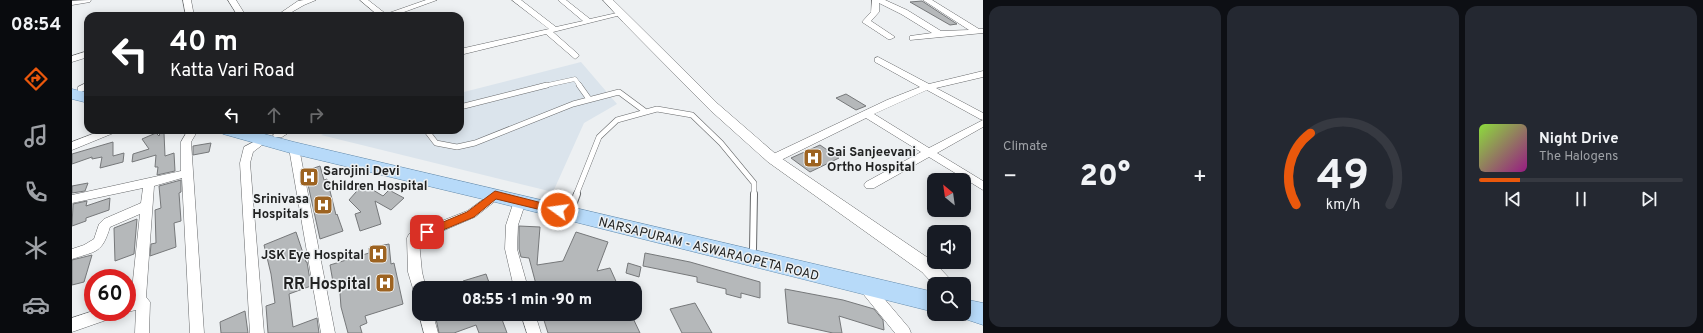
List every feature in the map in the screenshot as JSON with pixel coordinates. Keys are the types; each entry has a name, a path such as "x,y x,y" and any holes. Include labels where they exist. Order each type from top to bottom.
{"main road":[{"name":"NARSAPURAM - ASWARAOPETA ROAD","path":"273,134 294,148 520,201 572,210"},
{"name":"NARSAPURAM - ASWARAOPETA ROAD","path":"276,134 572,210 762,255 927,290"},
{"name":"NARSAPURAM - ASWARAOPETA ROAD","path":"762,255 864,285 927,300"},
{"path":"971,301 983,304"},
{"path":"971,311 983,314"}],"street":[{"path":"72,3 87,0"},
{"path":"187,0 188,12"},
{"path":"232,0 239,12"},
{"path":"286,12 301,2 312,0"},
{"path":"364,0 380,12"},
{"path":"397,12 433,0"},
{"path":"516,0 551,30 574,56"},
{"path":"562,0 588,21"},
{"path":"608,0 714,107 773,159 928,267 937,277"},
{"path":"891,37 866,22 875,12 877,0 904,12 940,34"},
{"path":"927,0 980,31"},
{"path":"464,51 621,14"},
{"path":"913,38 980,31"},
{"path":"72,59 84,55"},
{"path":"878,60 983,117"},
{"path":"773,159 890,102 927,87 983,74"},
{"path":"867,114 983,186"},
{"path":"870,185 930,154 983,123"},
{"path":"72,146 102,134"},
{"path":"191,134 186,142 187,174 197,333"},
{"path":"257,333 245,163 248,150 271,134"},
{"path":"294,148 328,333"},
{"path":"72,199 149,184 187,174"},
{"path":"136,283 149,184"},
{"path":"417,281 415,272 413,238 471,214 495,195"},
{"path":"519,281 511,249 512,225 520,201"},
{"path":"72,254 88,249 99,242 105,224 113,218 147,206"},
{"path":"864,285 904,333"},
{"path":"136,303 143,302 142,333"},
{"path":"72,325 84,321"},
{"path":"428,321 431,333"},
{"path":"530,321 534,333"}],"lane":[{"path":"464,106 575,79 589,100"},
{"path":"429,134 436,143 457,147 490,138 573,104 618,92 646,112"},
{"path":"572,210 599,137 617,120 657,109 692,116 721,143 754,183 762,255"}],"shaded area":[{"path":"581,62 617,104 584,123 553,192 321,135 464,134 464,92"}],"building":[{"path":"922,1 957,24 950,25 910,2"},
{"path":"846,94 866,106 856,110 836,98"},
{"path":"154,134 159,136 160,134 164,134 165,156 174,153 175,171 157,175 158,167 155,167 156,155 132,162 133,154 149,149 142,139"},
{"path":"113,142 113,156 124,153 123,162 100,168 102,157 92,159 92,157 72,164 72,154"},
{"path":"211,143 209,152 193,155 193,146"},
{"path":"820,145 839,158 810,172 791,158"},
{"path":"320,166 324,180 327,179 336,215 337,214 343,231 320,239 305,171"},
{"path":"181,180 181,192 179,193 181,221 174,223 176,247 150,256 151,244 156,243 155,210 161,208 159,186"},
{"path":"88,183 85,191 72,193 72,186"},
{"path":"363,184 383,196 389,190 404,198 391,210 375,201 381,224 360,231 355,214 361,212 349,200"},
{"path":"110,198 109,210 86,218 86,221 72,226 73,204 87,201 86,206"},
{"path":"137,219 134,254 115,261 114,228"},
{"path":"519,226 540,227 537,265 563,261 576,232 608,242 597,271 610,268 616,281 535,281 529,258 521,257 519,249"},
{"path":"296,232 307,262 311,286 289,294 293,327 317,318 319,333 268,333 266,306 275,303 271,274 264,245"},
{"path":"389,244 391,264 394,263 403,304 365,316 367,323 360,326 362,333 348,333 341,307 339,280 333,282 330,265 369,253 369,248"},
{"path":"645,253 690,262 760,282 760,298 741,293 741,298 726,294 726,289 697,282 697,277 643,266"},
{"path":"92,255 88,269 84,269 84,282 72,285 72,260"},
{"path":"628,263 641,267 639,277 626,273"},
{"path":"486,274 488,281 463,281"},
{"path":"785,289 843,300 874,309 883,320 884,330 839,316 842,333 833,333 788,323"},
{"path":"695,303 712,333 682,333 670,309"},
{"path":"245,311 248,333 221,333 220,322"},
{"path":"436,321 503,321 507,333 479,333 476,325 454,333 439,333"},
{"path":"544,321 634,321 640,333 548,333"}],"place":[{"name":"Sai Sanjeevani Ortho Hospital","path":"813,158"},
{"name":"Sarojini Devi Children Hospital","path":"309,177"},
{"name":"Srinivasa Hospitals","path":"323,205"},
{"name":"JSK Eye Hospital","path":"378,254"},
{"name":"RR Hospital","path":"385,283"}],"route":[{"path":"427,232 471,214 495,195 558,210"}]}
